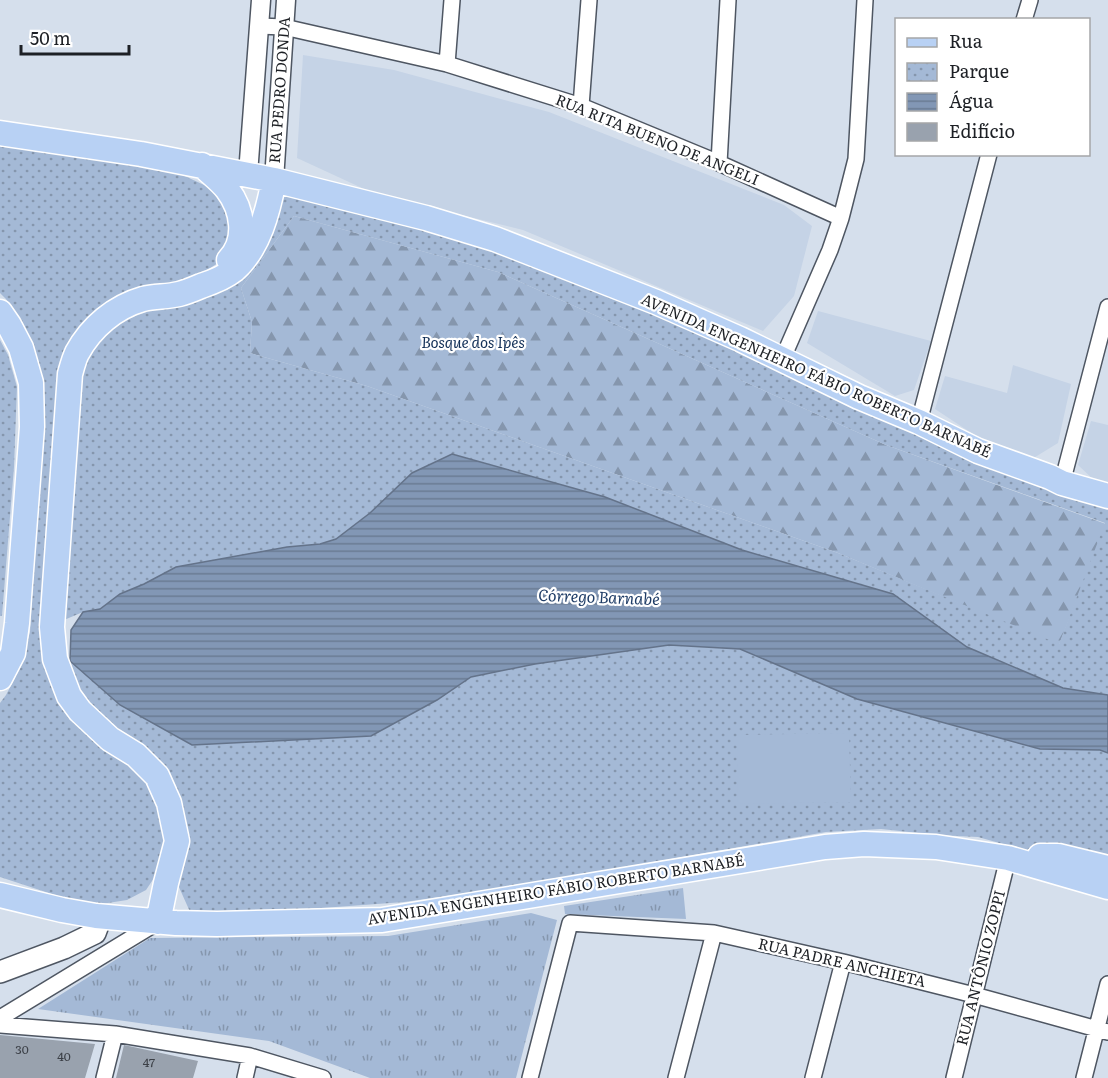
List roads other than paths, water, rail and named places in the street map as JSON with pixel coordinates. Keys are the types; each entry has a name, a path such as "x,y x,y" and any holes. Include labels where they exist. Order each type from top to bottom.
{"main road":[{"name":"AVENIDA ENGENHEIRO FÁBIO ROBERTO BARNABÉ","path":"0,133 141,154 248,174 426,218 495,239 656,302 740,339 859,398 919,422 978,451 1062,483 1108,496"},
{"path":"201,286 235,254 242,234 239,212 227,189 202,165"},
{"path":"158,922 177,841 169,804 157,776 136,755 110,739 80,711 69,696 55,659 52,627 70,374 76,354 94,328 110,315 126,305 144,299 180,294 220,280 234,270 257,239 274,180"},
{"path":"0,312 21,348 31,383 32,427 17,623 13,653 0,678"},
{"name":"AVENIDA ENGENHEIRO FÁBIO ROBERTO BARNABÉ","path":"0,895 62,910 158,922 218,924 382,921 825,847 864,844 936,847 1008,858 1108,887"},
{"path":"1008,858 1033,855 1058,856 1108,868"},
{"path":"0,972 64,948 95,933 104,916 140,902 166,883"}],"street":[{"name":"RUA PEDRO DONDA","path":"248,174 261,0"},
{"name":"RUA PEDRO DONDA","path":"274,180 286,0"},
{"path":"447,64 452,0"},
{"path":"581,106 588,0"},
{"path":"718,164 728,0"},
{"path":"783,360 830,250 856,159 865,0"},
{"path":"1025,18 1030,0"},
{"name":"RUA RITA BUENO DE ANGELI","path":"259,26 284,27 447,64 581,106 841,218"},
{"path":"919,422 988,156"},
{"path":"1062,483 1108,307"},
{"name":"RUA ANTÔNIO ZOPPI","path":"954,1078 1008,858"},
{"path":"0,1018 158,922"},
{"name":"RUA PADRE ANCHIETA","path":"530,1078 570,923 714,933 843,962 1102,1030"},
{"path":"676,1078 714,933"},
{"path":"64,948 81,969"},
{"path":"813,1078 843,962"},
{"path":"1084,1078 1102,1030 1108,984"},
{"path":"0,1025 115,1034 250,1056 323,1078"},
{"path":"104,1078 115,1034"},
{"path":"244,1078 250,1056"}],"water":[{"name":"Córrego Barnabé","path":"452,454 605,497 742,550 893,594 967,647 1063,688 1108,695 1108,753 1100,750 1040,749 857,699 740,649 669,645 535,664 471,677 437,700 371,736 192,745 120,705 70,661 71,630 83,612 100,609 120,594 176,567 287,547 320,544 336,539 370,513 412,473"}],"park label":[{"name":"Bosque dos Ipês","path":"473,343"}]}
